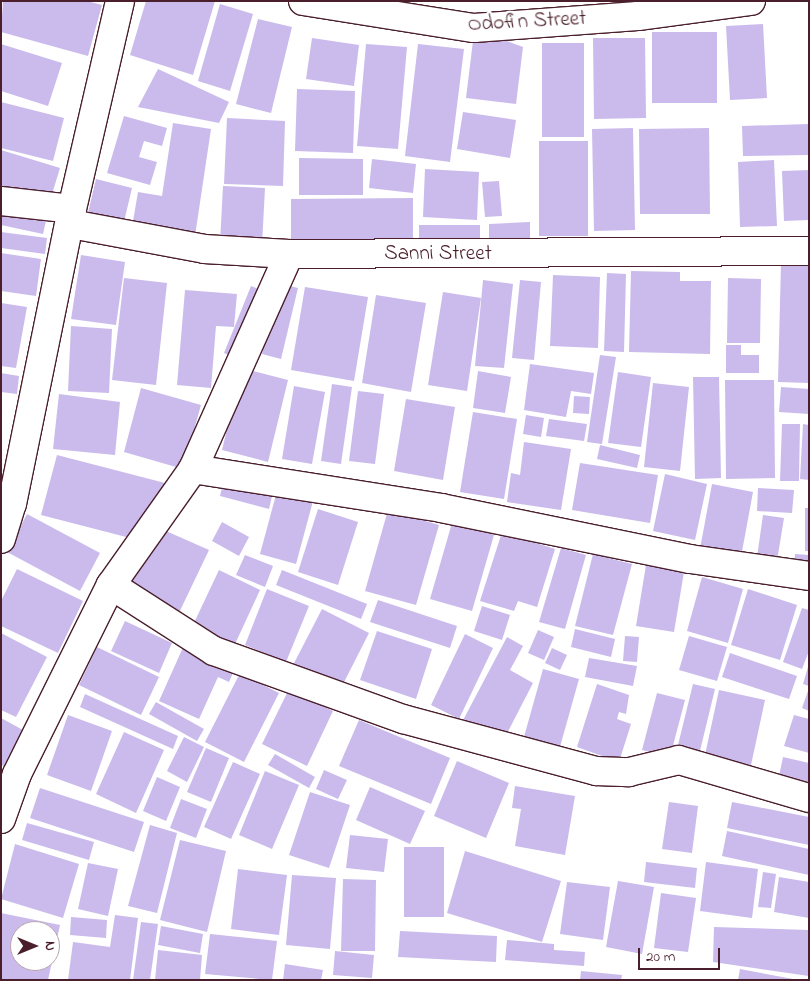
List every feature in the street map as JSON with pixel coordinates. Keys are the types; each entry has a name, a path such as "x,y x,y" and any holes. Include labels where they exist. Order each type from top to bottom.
{"street":[{"path":"1,539 12,504 71,216 120,1"},
{"name":"Odofin Street","path":"303,1 474,28 638,16 751,1"},
{"name":"Sanni Street","path":"1,201 71,216 204,249 289,254 809,251"},
{"path":"1,819 17,774 111,585 193,469 289,254"},
{"path":"193,469 441,508 690,559 809,576"},
{"path":"111,585 214,651 403,719 596,771 629,772 679,760 809,798"}],"building":[{"path":"3,1 87,1 102,5 88,56 1,32"},
{"path":"146,1 215,1 193,75 130,55"},
{"path":"220,4 253,14 230,91 198,81"},
{"path":"258,19 292,27 271,113 236,104"},
{"path":"763,24 767,98 730,100 726,26"},
{"path":"652,32 717,32 717,103 652,103"},
{"path":"312,38 359,45 354,86 306,79"},
{"path":"498,38 523,47 516,104 466,98 473,41"},
{"path":"593,38 645,38 646,118 594,119"},
{"path":"542,43 584,43 584,137 542,137"},
{"path":"1,44 62,63 48,106 1,91"},
{"path":"366,44 407,47 398,149 357,146"},
{"path":"418,44 464,49 450,162 405,156"},
{"path":"158,69 229,102 219,123 138,107"},
{"path":"297,89 355,91 353,153 295,151"},
{"path":"1,102 64,118 53,161 1,148"},
{"path":"463,112 516,120 510,158 457,149"},
{"path":"124,116 167,128 162,146 144,141 139,157 157,162 150,185 107,173"},
{"path":"227,118 285,121 283,186 224,184"},
{"path":"173,123 211,129 195,236 132,227 138,192 162,196"},
{"path":"809,124 809,155 743,156 742,126"},
{"path":"633,128 635,230 594,231 592,129"},
{"path":"709,128 710,214 640,214 639,129"},
{"path":"539,141 588,141 588,236 539,236"},
{"path":"1,150 60,168 49,204 1,189"},
{"path":"299,158 363,159 363,195 299,195"},
{"path":"372,159 416,164 413,193 369,188"},
{"path":"774,160 777,226 740,227 738,162"},
{"path":"425,169 479,172 477,220 423,217"},
{"path":"809,170 809,220 784,221 782,171"},
{"path":"96,179 132,188 123,226 87,217"},
{"path":"499,181 502,216 485,217 482,182"},
{"path":"223,186 265,188 262,245 220,243"},
{"path":"413,198 413,246 291,247 291,199"},
{"path":"1,203 48,212 43,234 1,225"},
{"path":"530,222 530,244 489,246 489,224"},
{"path":"419,225 480,225 480,243 419,242"},
{"path":"1,232 47,238 45,254 1,248"},
{"path":"1,253 41,259 36,296 1,291"},
{"path":"81,255 125,262 116,325 71,319"},
{"path":"781,263 809,264 809,383 778,382"},
{"path":"631,271 680,272 680,281 711,281 710,354 629,352"},
{"path":"607,273 626,274 624,352 604,351"},
{"path":"553,275 600,277 598,348 550,346"},
{"path":"124,278 167,283 156,385 112,380"},
{"path":"728,278 761,279 760,343 727,343"},
{"path":"483,280 513,284 504,368 475,366"},
{"path":"520,280 541,282 534,360 512,358"},
{"path":"279,283 298,288 281,359 262,354"},
{"path":"251,286 264,291 237,359 224,353"},
{"path":"305,287 368,297 354,381 291,370"},
{"path":"185,290 237,294 234,327 216,326 211,388 177,385"},
{"path":"443,292 481,298 467,391 428,385"},
{"path":"376,295 426,303 411,392 362,383"},
{"path":"1,303 27,307 16,368 1,366"},
{"path":"71,326 112,329 109,393 68,391"},
{"path":"726,345 741,345 741,355 759,355 759,373 726,373"},
{"path":"600,355 616,357 602,444 587,442"},
{"path":"530,364 594,373 591,394 571,391 566,417 524,410"},
{"path":"242,368 288,380 268,462 222,450"},
{"path":"478,371 511,377 505,413 473,408"},
{"path":"618,372 651,377 641,447 608,443"},
{"path":"1,373 19,376 17,394 1,392"},
{"path":"693,377 719,377 721,478 695,479"},
{"path":"725,380 774,380 775,478 726,479"},
{"path":"653,383 689,387 680,471 644,467"},
{"path":"332,384 352,387 341,464 321,461"},
{"path":"294,386 325,392 312,464 282,459"},
{"path":"781,387 809,389 809,414 779,412"},
{"path":"141,388 201,405 183,469 124,452"},
{"path":"358,391 384,394 375,464 349,461"},
{"path":"59,394 120,402 115,455 53,449"},
{"path":"574,396 590,397 589,414 573,413"},
{"path":"406,399 455,407 443,480 394,471"},
{"path":"473,412 517,419 504,499 460,492"},
{"path":"526,415 544,418 541,437 523,434"},
{"path":"549,419 587,424 584,441 546,436"},
{"path":"782,424 800,424 799,481 780,481"},
{"path":"803,424 809,425 809,480 800,479"},
{"path":"524,442 571,449 561,510 507,502 511,473 520,475"},
{"path":"600,445 640,455 637,468 597,459"},
{"path":"57,455 165,483 134,539 41,515"},
{"path":"580,463 658,475 650,523 572,510"},
{"path":"665,474 707,484 695,540 653,531"},
{"path":"224,479 273,492 269,509 220,496"},
{"path":"712,484 753,492 741,557 700,549"},
{"path":"758,488 794,490 792,513 757,511"},
{"path":"277,491 313,501 296,564 260,554"},
{"path":"805,508 809,508 809,551 805,551"},
{"path":"318,509 358,522 338,585 298,572"},
{"path":"388,510 439,525 416,605 365,591"},
{"path":"27,514 100,553 80,591 7,552"},
{"path":"763,515 784,518 776,567 756,564"},
{"path":"454,516 496,528 472,611 430,599"},
{"path":"222,522 249,537 239,556 212,541"},
{"path":"157,527 209,550 177,617 126,593"},
{"path":"502,532 555,549 537,607 518,601 514,611 480,601"},
{"path":"561,548 586,555 565,629 539,622"},
{"path":"593,554 632,564 613,635 575,626"},
{"path":"795,554 809,555 809,574 794,573"},
{"path":"245,555 273,566 265,587 236,575"},
{"path":"646,565 684,572 674,632 636,626"},
{"path":"17,569 83,601 58,653 1,626 1,601"},
{"path":"219,570 260,590 235,644 193,625"},
{"path":"282,570 367,604 361,619 276,585"},
{"path":"702,577 743,589 728,643 687,631"},
{"path":"267,589 309,606 286,662 245,645"},
{"path":"748,589 797,605 780,660 731,645"},
{"path":"378,600 457,626 450,648 370,622"},
{"path":"482,606 510,615 502,640 474,631"},
{"path":"802,608 809,610 809,651 802,669 783,662"},
{"path":"322,609 369,633 338,694 291,669"},
{"path":"125,621 172,643 159,673 111,651"},
{"path":"575,629 615,639 611,657 571,647"},
{"path":"538,630 554,637 544,660 528,653"},
{"path":"377,631 432,649 416,699 360,680"},
{"path":"1,633 47,657 16,717 1,710"},
{"path":"465,634 493,648 459,719 431,705"},
{"path":"625,636 639,637 637,662 623,661"},
{"path":"689,636 727,647 717,681 679,670"},
{"path":"507,637 523,646 510,670 533,683 501,745 461,724"},
{"path":"185,643 236,666 229,682 218,677 199,719 159,701"},
{"path":"97,647 159,677 141,715 79,685"},
{"path":"552,648 567,655 560,670 545,663"},
{"path":"730,653 797,676 789,699 722,677"},
{"path":"589,658 637,666 633,686 585,677"},
{"path":"809,667 809,686 803,684"},
{"path":"543,669 579,679 558,754 522,744"},
{"path":"240,673 279,693 244,762 205,742"},
{"path":"597,684 629,695 626,714 619,712 617,719 631,724 619,762 577,747"},
{"path":"693,684 715,689 698,759 676,753"},
{"path":"809,688 809,711 802,708"},
{"path":"289,689 333,711 307,766 262,744"},
{"path":"719,690 765,700 751,765 705,755"},
{"path":"657,693 685,700 670,757 642,750"},
{"path":"85,694 178,736 173,749 80,707"},
{"path":"156,702 204,729 197,741 149,714"},
{"path":"68,715 112,731 91,791 47,775"},
{"path":"794,715 809,719 809,753 784,746"},
{"path":"1,718 23,730 4,766 1,765"},
{"path":"359,720 450,758 431,804 339,766"},
{"path":"124,732 164,750 136,813 96,794"},
{"path":"184,737 204,747 187,782 167,771"},
{"path":"206,748 229,758 211,802 187,792"},
{"path":"275,754 315,777 309,788 268,765"},
{"path":"783,757 809,763 809,788 778,781"},
{"path":"457,761 509,783 486,838 434,816"},
{"path":"233,762 260,774 231,839 204,827"},
{"path":"324,770 347,780 338,799 316,789"},
{"path":"265,771 299,785 272,849 239,835"},
{"path":"157,777 180,787 166,821 143,811"},
{"path":"515,786 575,796 565,855 515,846 521,809 512,808"},
{"path":"370,787 425,811 410,844 356,820"},
{"path":"40,788 144,822 134,852 30,818"},
{"path":"310,792 350,805 329,868 289,855"},
{"path":"181,799 207,809 196,838 170,828"},
{"path":"669,802 698,806 692,853 662,849"},
{"path":"732,802 809,817 809,845 727,828"},
{"path":"27,823 94,842 89,860 22,840"},
{"path":"150,825 177,833 157,913 128,906"},
{"path":"727,831 809,849 809,875 722,856"},
{"path":"350,835 388,839 384,872 346,868"},
{"path":"180,840 226,851 207,932 160,920"},
{"path":"15,844 79,864 63,918 1,899"},
{"path":"404,847 444,847 444,917 404,917"},
{"path":"465,851 561,881 542,942 447,913"},
{"path":"646,862 697,868 695,888 644,882"},
{"path":"706,862 758,869 752,918 700,911"},
{"path":"88,863 118,869 108,916 78,909"},
{"path":"238,869 287,875 279,935 231,929"},
{"path":"763,872 776,874 771,908 758,907"},
{"path":"292,875 336,878 330,949 286,945"},
{"path":"779,877 809,882 809,918 774,912"},
{"path":"343,879 376,880 375,951 341,951"},
{"path":"618,881 654,887 642,954 606,947"},
{"path":"567,882 610,887 603,940 560,934"},
{"path":"661,893 696,898 688,952 654,948"},
{"path":"1,913 40,921 10,921 10,971 50,971 48,980 1,980"},
{"path":"115,915 138,918 130,980 68,980 73,942 110,947"},
{"path":"71,917 107,920 106,938 70,935"},
{"path":"141,922 158,924 150,980 133,980"},
{"path":"161,926 203,934 200,953 158,945"},
{"path":"714,927 809,930 809,976 713,962"},
{"path":"400,931 497,936 496,962 398,957"},
{"path":"210,934 277,941 272,980 205,974"},
{"path":"507,940 554,944 554,950 585,952 584,966 505,960"},
{"path":"158,950 202,955 200,980 155,980"},
{"path":"335,951 374,955 372,978 333,975"},
{"path":"285,964 323,970 321,980 283,980"},
{"path":"740,969 793,979 793,980 738,980"},
{"path":"581,971 622,975 621,980 580,980"}]}
